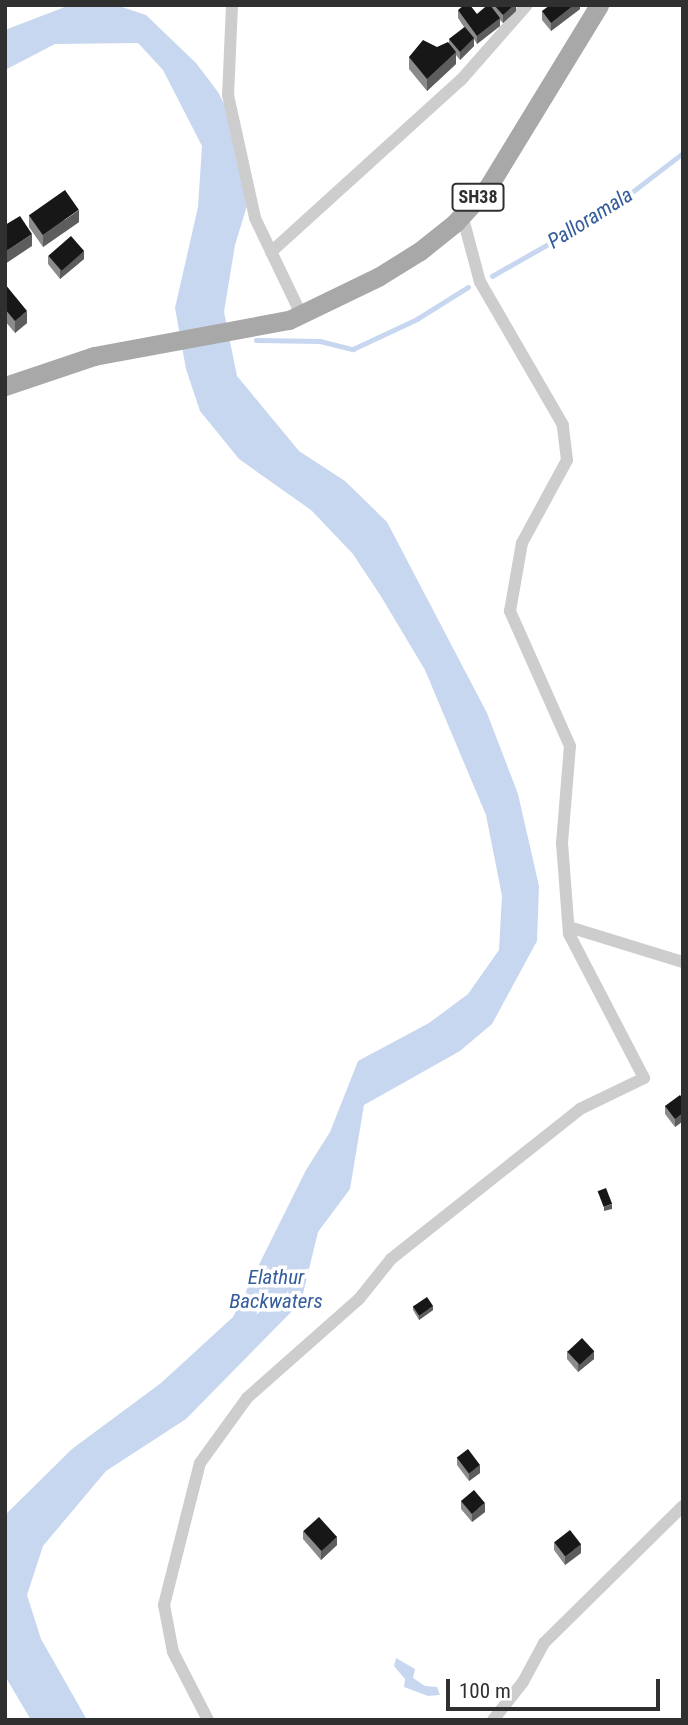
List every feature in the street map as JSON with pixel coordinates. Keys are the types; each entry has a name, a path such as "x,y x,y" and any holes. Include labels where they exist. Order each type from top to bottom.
{"main road":[{"name":"SH38","path":"5,386 94,356 295,317 378,277 420,251 462,215 488,187 600,5"}],"street":[{"path":"232,5 228,94 255,218 295,317"},
{"path":"271,252 461,80 527,5"},
{"path":"208,1720 173,1652 164,1605 200,1463 247,1398 359,1299 391,1259 580,1110 645,1078 569,927 562,843 570,746 510,611 522,543 567,460 563,425 480,282 462,215"},
{"path":"569,927 683,962"},
{"path":"492,1720 523,1682 544,1643 683,1506"}],"water":[{"name":"Elathur Backwaters","path":"70,5 116,5 146,15 196,63 218,92 237,129 249,199 235,245 224,312 237,376 299,451 345,481 387,522 487,713 518,794 539,886 537,941 492,1024 460,1051 364,1105 350,1189 318,1232 301,1302 186,1419 106,1471 43,1546 27,1595 41,1639 87,1720 31,1720 5,1676 5,1515 72,1449 161,1383 233,1317 306,1170 330,1132 358,1061 429,1023 468,994 499,950 502,896 486,815 425,670 382,598 353,554 311,510 239,459 200,411 186,369 175,308 198,207 202,146 163,70 138,43 55,44 5,70 5,30"},
{"path":"396,1658 415,1669 413,1678 425,1686 437,1687 440,1695 428,1696 404,1687 405,1679 394,1666"}],"building":[{"path":"464,5 470,5 477,14 490,5 500,18 477,36 458,10"},
{"path":"494,5 514,5 503,15"},
{"path":"550,5 574,5 551,23 542,11"},
{"path":"465,27 474,38 460,52 449,39"},
{"path":"423,40 437,47 448,42 456,52 427,79 409,57"},
{"path":"65,190 79,210 43,235 29,215"},
{"path":"20,216 32,234 5,252 5,225"},
{"path":"71,236 84,251 61,271 48,256"},
{"path":"5,284 27,311 15,321 5,309"},
{"path":"680,1095 683,1099 683,1113 675,1119 665,1106"},
{"path":"606,1188 612,1204 604,1207 598,1191"},
{"path":"427,1297 433,1306 419,1316 413,1307"},
{"path":"582,1338 594,1351 580,1365 567,1352"},
{"path":"468,1449 480,1465 469,1473 457,1457"},
{"path":"474,1490 485,1503 472,1514 461,1501"},
{"path":"319,1517 337,1537 321,1551 303,1531"},
{"path":"570,1530 581,1544 565,1556 554,1542"}],"waterway":[{"name":"Palloramala","path":"492,276 610,209 683,153"},
{"path":"256,340 320,341 353,349 417,319 468,287"}]}
